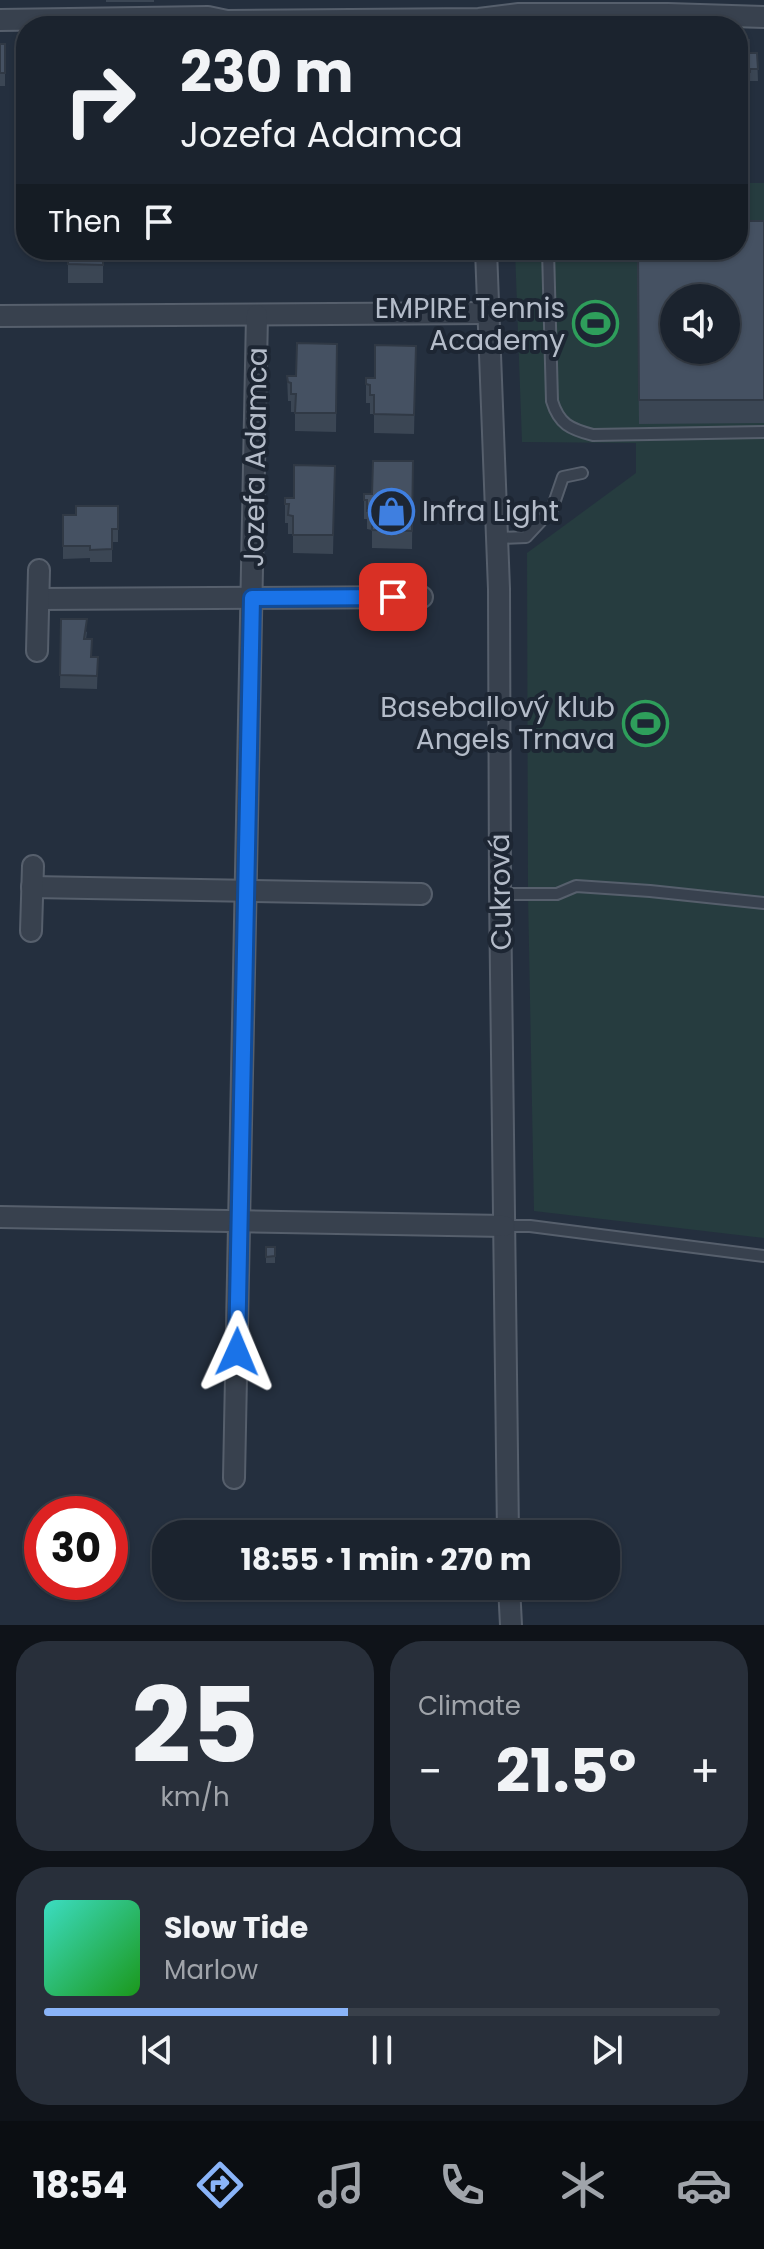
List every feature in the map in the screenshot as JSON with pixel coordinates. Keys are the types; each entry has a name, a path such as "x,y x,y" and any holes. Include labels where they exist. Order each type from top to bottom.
{"street":[{"path":"437,16 668,7 764,17"},
{"path":"68,16 203,8"},
{"name":"Cukrová","path":"486,260 498,538 507,1520"},
{"path":"0,316 489,313"},
{"name":"Jozefa Adamca","path":"234,1478 257,315"},
{"path":"37,651 39,570"},
{"name":"Jozefa Adamca","path":"39,599 422,597"},
{"path":"31,931 33,866"},
{"path":"32,887 421,894"},
{"path":"0,1217 504,1226"},
{"path":"510,1600 511,1625"}],"lane":[{"path":"548,260 552,401 556,414 565,424 593,435 764,432"},
{"path":"498,538 526,537 552,509 563,477 582,473"},
{"path":"500,894 557,894 576,886 764,903"},
{"path":"504,1226 530,1226 764,1256"}],"green space":[{"name":"Baseballový klub Angels Trnava","path":"748,183 764,183 764,1238 534,1211 528,894 527,553 636,473 636,443 522,442 515,260 748,260"}],"building":[{"path":"748,40 749,53 757,53 758,69 750,69 750,72"},
{"path":"0,44 5,44 5,73 0,73"},
{"path":"748,221 764,221 764,400 639,400 638,260 748,260"},
{"path":"68,260 103,260 103,265 68,264"},
{"path":"297,343 337,344 336,413 295,413 296,394 291,394 287,376 296,376"},
{"path":"375,345 416,346 414,415 374,414 374,395 370,395 366,378 375,378"},
{"path":"373,461 413,461 412,531 372,530 372,511 367,511 364,494 372,494"},
{"path":"294,465 335,466 333,535 293,535 293,516 288,515 289,504 285,504 285,498 294,498"},
{"path":"76,506 118,506 118,529 112,529 112,549 63,546 63,515 76,515"},
{"path":"61,619 87,619 84,639 92,639 91,657 98,657 97,676 60,675"},
{"path":"266,1247 275,1247 275,1256 266,1257"}],"place":[{"name":"EMPIRE Tennis Academy","path":"596,324"},
{"name":"Infra Light","path":"391,511"},
{"name":"Baseballový klub Angels Trnava","path":"646,723"}],"route":[{"path":"237,1352 252,598 393,597"}]}
